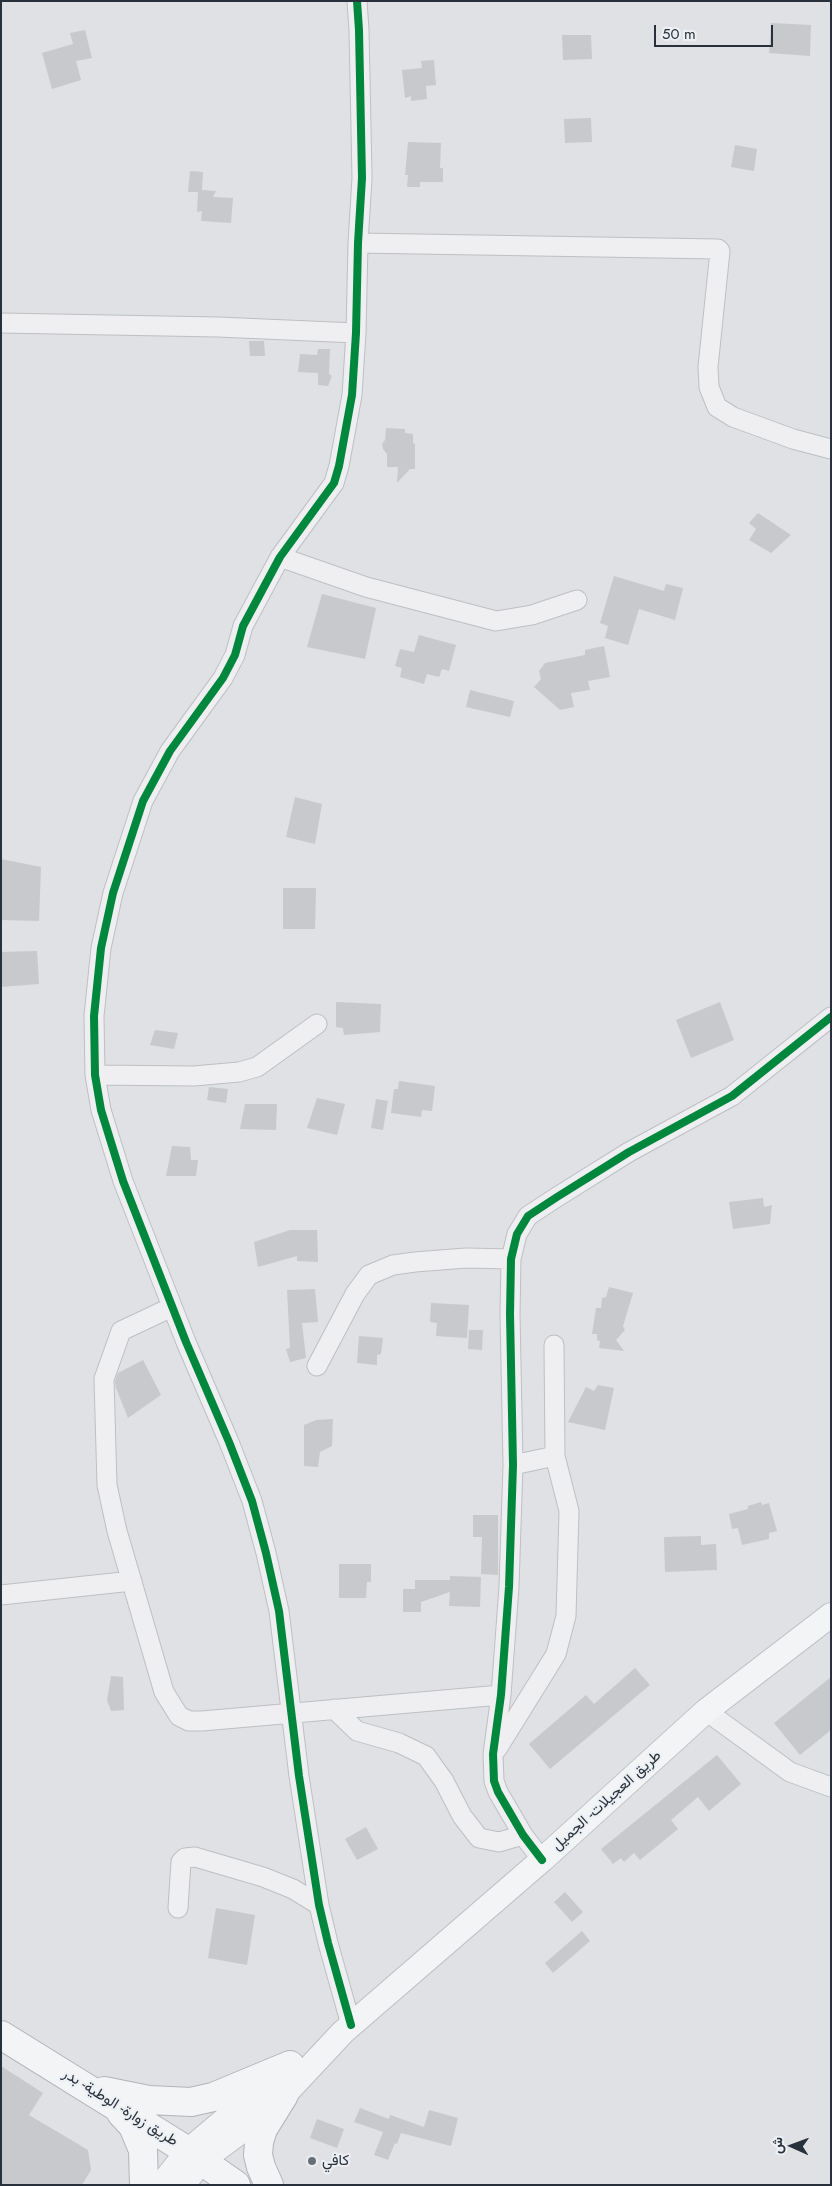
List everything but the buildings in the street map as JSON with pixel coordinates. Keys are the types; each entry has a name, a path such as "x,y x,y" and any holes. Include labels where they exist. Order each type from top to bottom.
{"highway":[{"name":"طريق زوارة- الوطية- بدر","path":"1,2035 195,2156 236,2185"},
{"path":"99,2095 191,2102 213,2097 290,2065"},
{"path":"99,2095 133,2126 139,2137 145,2162 144,2185"},
{"path":"269,2185 258,2155 259,2142 263,2129 284,2095"}],"main road":[{"name":"طريق العجيلات- الجميل","path":"347,2028 542,1860 706,1711 831,1615"},
{"path":"161,2185 195,2156 290,2065 347,2028"},
{"path":"183,2185 195,2156 284,2095 347,2028"}],"street":[{"path":"347,2028 319,1905 301,1785 279,1611 266,1552 252,1502 172,1307 124,1181 101,1110 95,1076 94,1016 101,948 113,893 142,801 170,751 223,678 235,655 244,626 280,557 334,483 339,466 352,395 362,178 357,1"},
{"path":"358,243 718,249 720,251 708,367 709,387 717,407 733,417 793,439 831,448"},
{"path":"1,323 218,327 356,333"},
{"path":"280,557 366,588 496,621 532,615 577,600"},
{"path":"542,1860 523,1835 498,1792 494,1781 493,1754 501,1695 509,1587 513,1464 510,1314 511,1259 517,1234 528,1216 629,1152 732,1096 829,1021"},
{"path":"95,1076 194,1076 239,1072 257,1067 317,1024"},
{"path":"318,1366 355,1294 369,1275 393,1265 415,1262 466,1258 511,1259"},
{"path":"172,1307 121,1332 104,1379 107,1485 117,1531 164,1692 179,1716 188,1721 202,1721 501,1695"},
{"path":"493,1754 556,1654 566,1616 568,1511 555,1456 554,1345"},
{"path":"513,1464 555,1456"},
{"path":"1,1594 132,1581"},
{"path":"334,1709 357,1732 399,1743 426,1756 444,1781 462,1816 479,1838 499,1842 523,1835"},
{"path":"706,1711 790,1772 827,1788 831,1787"},
{"path":"178,1908 181,1862 185,1858 195,1857 263,1877 293,1889 319,1905"}],"cycle path":[{"path":"351,2025 319,1905 299,1776 279,1611 266,1553 252,1501 186,1342 123,1181 101,1110 95,1075 94,1016 101,948 113,893 143,801 170,751 223,678 235,655 243,626 280,557 334,483 339,466 352,395 356,333 362,178 357,1"},
{"path":"542,1860 523,1835 498,1792 494,1781 493,1754 501,1695 509,1587 513,1465 510,1314 511,1259 517,1234 528,1216 557,1197 629,1152 732,1096 831,1017"}],"place":[{"name":"كافي","path":"312,2161"}]}
